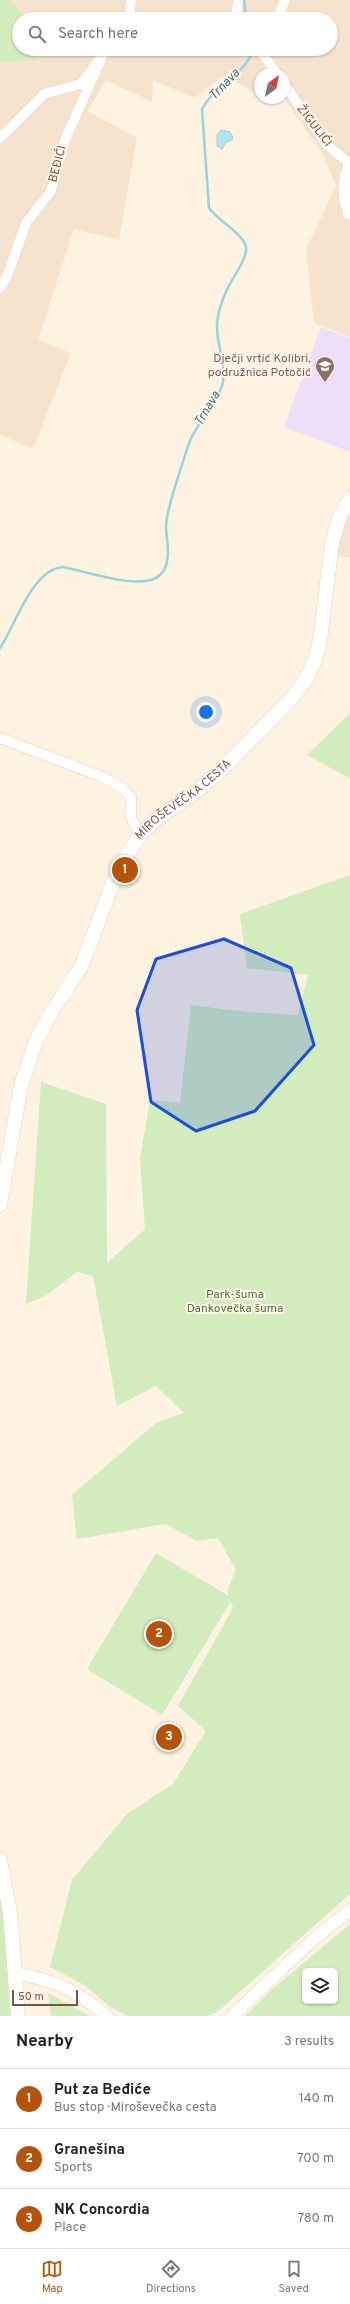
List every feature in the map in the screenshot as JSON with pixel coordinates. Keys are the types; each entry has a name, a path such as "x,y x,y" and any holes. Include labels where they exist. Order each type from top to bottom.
{"main road":[{"path":"350,165 346,183 350,213"},
{"name":"MIROŠEVEČKA CESTA","path":"0,1205 21,1086 36,1041 49,1016 81,967 114,882 128,853 140,836 217,774 291,699 305,681 315,660 320,640 332,543 339,518 350,499"},
{"path":"0,1860 10,1912 18,2016"}],"street":[{"path":"130,12 131,0"},
{"path":"237,12 238,0"},
{"path":"280,12 285,0"},
{"path":"0,138 44,94 81,84 94,64 103,56"},
{"path":"264,56 273,68"},
{"name":"BEĐIĆI","path":"0,288 8,274 26,223 51,191 65,140 101,59"},
{"name":"ŽIGULIĆI","path":"290,93 326,144 350,165"},
{"path":"0,738 100,776 124,788 130,798 131,817 140,836"},
{"path":"232,2016 315,1938 350,1910"},
{"path":"14,1973 40,1978 65,1987 91,2003 106,2016"}],"highlighted area":[{"path":"224,939 291,968 314,1045 255,1111 196,1131 151,1102 137,1010 156,959"}],"shaded area":[{"path":"16,0 350,0 350,337 314,323 306,249 336,186 323,155 288,104 290,104 290,68 254,68 254,92 224,76 194,98 153,80 152,102 106,80 88,111 137,138 119,240 74,229 38,340 71,353 33,449 0,435 0,63 36,60 40,56 338,56 338,12 20,12 11,2"},
{"name":"Dječji vrtić Kolibri, podružnica Potočić","path":"321,327 350,338 350,452 284,427"},
{"path":"350,486 350,557 325,556 338,510"}],"green space":[{"path":"0,0 16,0 12,2 21,12 12,12 12,56 40,56 36,60 0,63"},
{"path":"350,713 350,779 307,755"},
{"name":"Park-šuma Dankovečka šuma","path":"350,875 350,1894 217,2012 208,2016 128,2016 109,2006 86,1986 50,1967 72,1880 127,1814 173,1784 206,1731 178,1706 233,1608 231,1601 162,1715 87,1669 156,1553 229,1596 227,1591 236,1570 218,1538 197,1541 165,1524 77,1539 72,1495 156,1423 184,1413 156,1386 117,1406 93,1276 77,1272 45,1296 26,1304 41,1082 106,1104 107,1263 145,1229 140,1159 150,1100 180,1103 191,1005 248,1012 298,1015 308,975 247,968 240,914"},
{"path":"0,1883 5,1907 13,2016 0,2016"},
{"path":"350,1924 350,2016 245,2016 269,1992"},
{"path":"48,1993 90,2016 51,2016"}],"water":[{"path":"221,130 230,132 233,137 232,140 226,142 222,149 217,146 217,135"}],"waterway":[{"name":"Trnava","path":"244,0 245,12"},
{"name":"Trnava","path":"0,648 33,588 42,577 52,570 63,567 127,581 152,580 160,575 164,570 168,558 166,525 167,516 175,486 191,438 215,402 222,386 223,369 217,334 219,311 227,289 246,252 246,247 240,237 209,208 202,109 207,101 236,74 250,56"}],"place":[{"name":"Dječji vrtić Kolibri, podružnica Potočić","path":"325,383"},
{"name":"Put za Beđiće","path":"125,870"},
{"name":"Granešina","path":"159,1634"},
{"name":"NK Concordia","path":"169,1737"}]}
